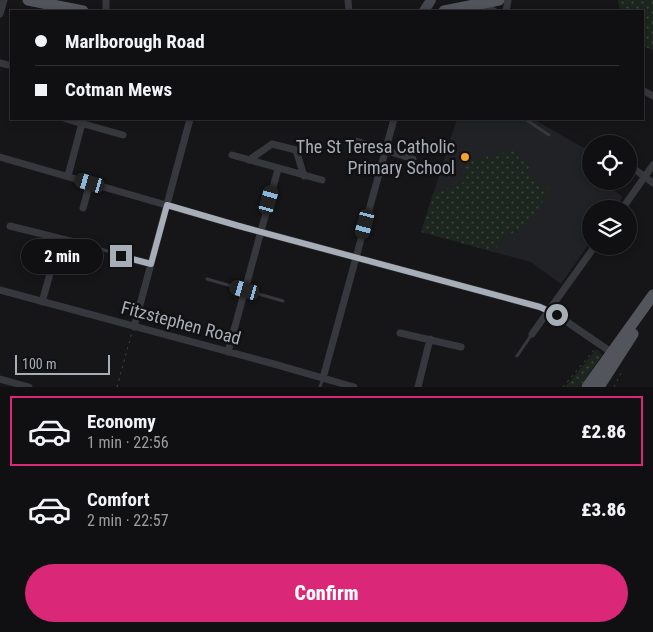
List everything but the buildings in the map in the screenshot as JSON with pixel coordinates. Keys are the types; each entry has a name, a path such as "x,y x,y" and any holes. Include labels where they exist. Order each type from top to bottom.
{"main road":[{"path":"28,0 78,10"},
{"path":"448,10 472,3 499,0"},
{"path":"587,387 653,294"},
{"path":"599,387 653,304"}],"street":[{"path":"0,14 4,0"},
{"path":"472,3 491,10"},
{"path":"0,63 8,65"},
{"path":"69,120 123,135"},
{"path":"134,327 190,120"},
{"path":"323,378 394,120"},
{"path":"68,176 82,124"},
{"path":"356,141 413,159"},
{"path":"249,160 272,144 296,150 304,176"},
{"path":"232,155 322,180"},
{"path":"0,157 261,232 540,307 611,352"},
{"path":"628,200 653,165"},
{"path":"228,352 278,169"},
{"path":"637,171 653,183"},
{"path":"83,208 90,183"},
{"path":"10,226 86,245"},
{"path":"42,302 60,239"},
{"path":"532,334 589,255"},
{"path":"121,256 151,264"},
{"name":"Fitzstephen Road","path":"0,290 354,387"},
{"path":"400,332 461,347"},
{"path":"418,387 430,339"},
{"path":"0,379 29,387"}],"lane":[{"path":"526,120 549,135"},
{"path":"86,245 111,252"},
{"path":"206,279 283,301"},
{"path":"517,356 532,334"},
{"path":"320,387 323,378"}],"path":[{"path":"117,387 130,338"},
{"path":"563,387 597,347"},
{"path":"614,387 622,371 618,368"}],"shaded area":[{"path":"618,0 653,0 653,50 644,46 644,10 620,10"},
{"path":"457,120 535,120 582,147 582,190 613,190 623,197 621,200 582,200 582,254 561,284 531,262 494,252 506,234 514,230 518,233 526,173 530,165 521,160 514,151 489,159 488,156 464,182 433,194"},
{"path":"514,151 521,160 530,165 526,173 551,191 519,233 515,230 510,236 506,234 494,252 421,232 433,194 464,182 462,177 468,161 488,156 489,159 494,157 494,155"},
{"path":"596,350 602,355 580,387 565,387"}],"place":[{"name":"The St Teresa Catholic Primary School","path":"465,157"}],"route":[{"path":"121,256 151,264 167,205 540,307 557,315"}]}
